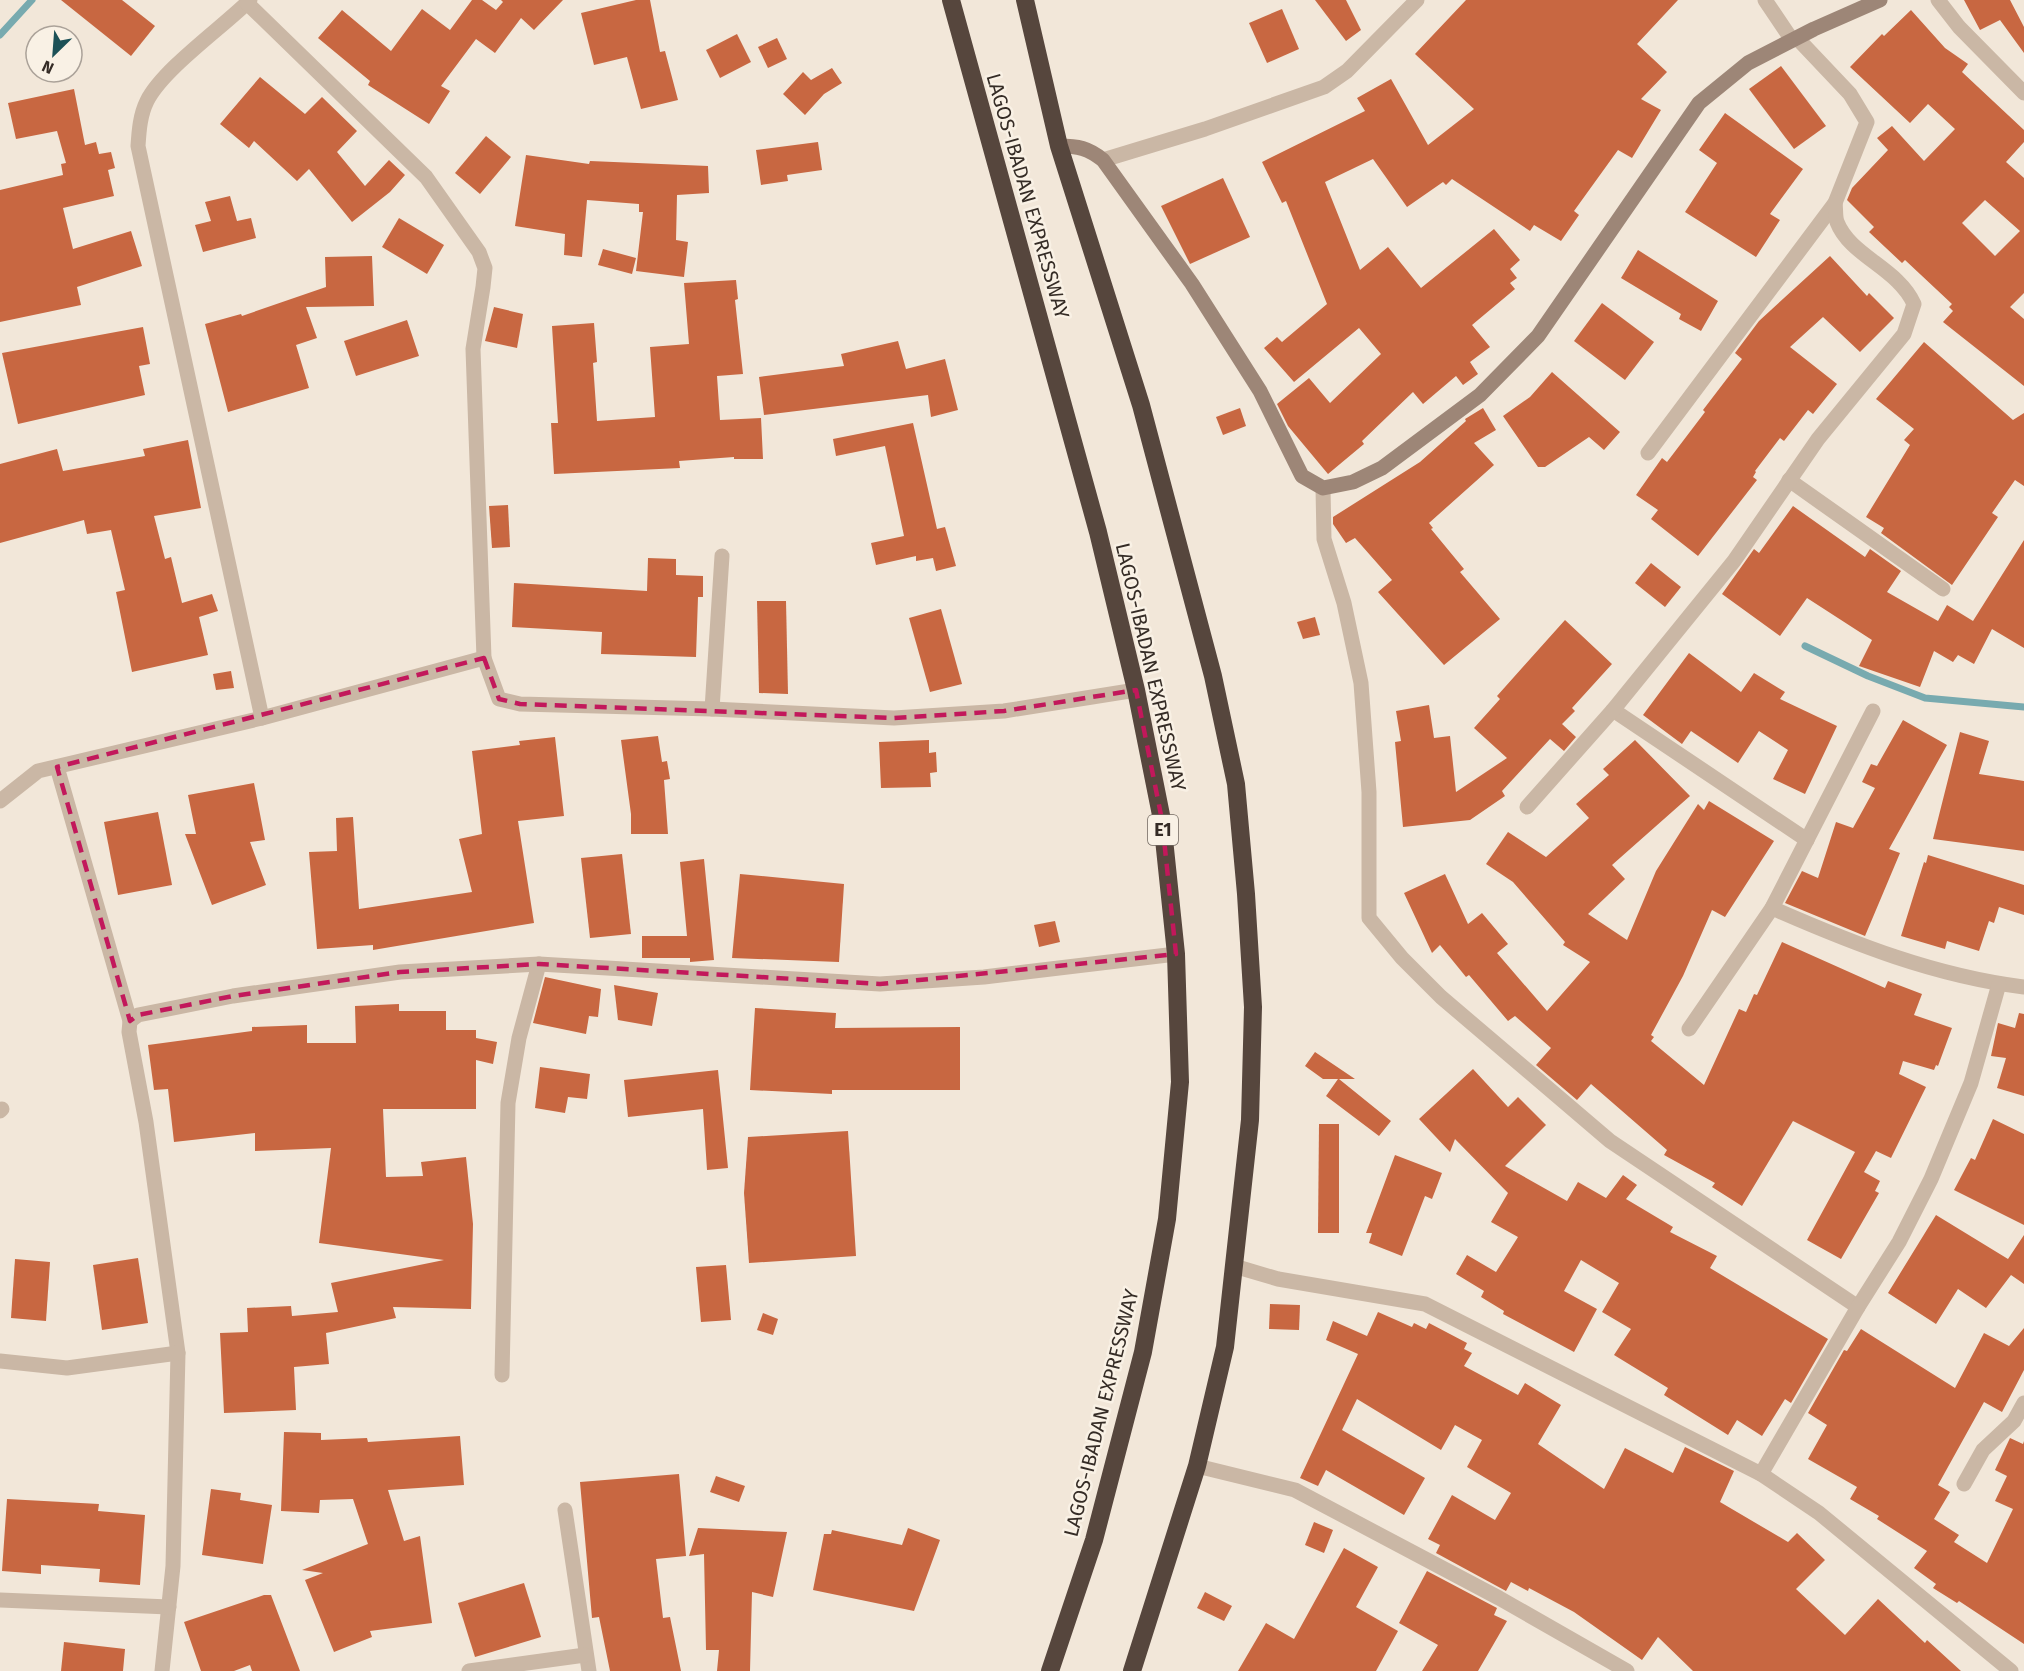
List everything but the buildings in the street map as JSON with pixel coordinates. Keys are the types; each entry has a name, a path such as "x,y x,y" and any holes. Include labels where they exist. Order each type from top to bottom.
{"highway":[{"name":"LAGOS-IBADAN EXPRESSWAY","path":"951,0 1095,521 1136,690 1162,820 1176,954 1180,1082 1167,1219 1140,1363 1094,1540 1050,1671"},
{"path":"1025,0 1059,146 1141,405 1182,550 1213,676 1236,784 1253,1007 1250,1120 1225,1347 1197,1466 1132,1671"}],"main road":[{"path":"1059,146 1079,146 1092,150 1103,160 1192,284 1248,371 1302,476 1323,488 1353,482 1382,468 1480,395 1538,336 1699,103 1748,63 1794,39 1880,0"}],"street":[{"path":"1103,160 1204,129 1324,87 1347,71 1417,0"},
{"path":"1648,453 1835,204 1867,122 1850,94 1794,39 1765,0"},
{"path":"1938,0 1959,27 2024,93"},
{"path":"262,718 138,146 140,123 147,100 160,82 249,1 426,177 479,252 485,268 472,349 484,658 499,699 508,702 712,708 894,718 1004,711 1136,690"},
{"path":"1527,807 1613,710 1734,561 1818,439 1904,334 1914,304 1910,294 1889,271 1850,241 1837,222 1835,204"},
{"path":"1790,480 1943,589"},
{"path":"1323,488 1324,539 1344,603 1361,683 1369,792 1369,918 1402,958 1441,997 1610,1141 1857,1307"},
{"path":"712,708 722,556"},
{"path":"0,801 38,771 262,718 484,658"},
{"path":"1613,710 1807,840"},
{"path":"1689,1029 1773,908 1873,711"},
{"path":"57,767 130,1021 129,1032 146,1122 178,1353 173,1566 162,1671"},
{"path":"1773,908 1858,946 1918,964 1999,984 2024,987"},
{"path":"130,1021 138,1015 233,996 400,972 539,964 880,984 984,977 1176,954"},
{"path":"502,1375 508,1103 519,1038 539,964"},
{"path":"1761,1474 1857,1307 1899,1242 1932,1179 1971,1083 1999,984"},
{"path":"1234,1266 1278,1279 1425,1304 1761,1474 1819,1513 2011,1671"},
{"path":"0,1361 67,1368 178,1353"},
{"path":"1964,1484 1983,1450 2014,1421 2024,1403"},
{"path":"1197,1466 1295,1490 1499,1598 1627,1671"},
{"path":"565,1510 589,1671"},
{"path":"0,1600 169,1607"},
{"path":"469,1671 585,1655"}],"highlighted area":[{"path":"484,658 499,699 520,704 894,718 1004,711 1136,690 1162,820 1176,954 880,984 539,964 400,972 233,996 138,1015 130,1021 57,767"}],"waterway":[{"path":"0,35 32,0"},
{"path":"1805,646 1868,676 1925,698 2024,707"}]}
